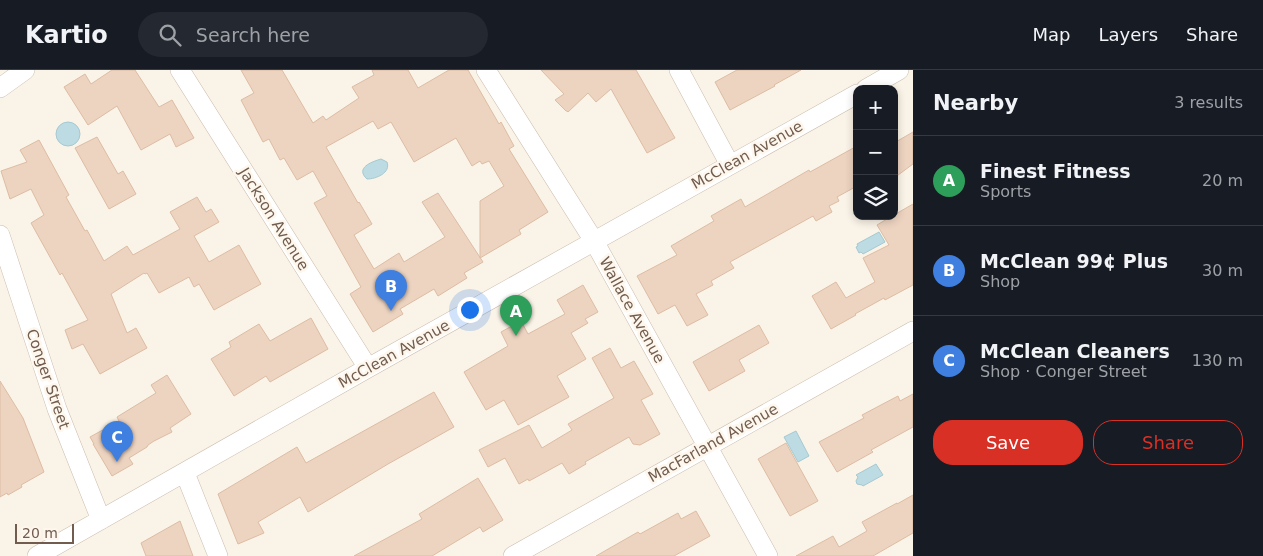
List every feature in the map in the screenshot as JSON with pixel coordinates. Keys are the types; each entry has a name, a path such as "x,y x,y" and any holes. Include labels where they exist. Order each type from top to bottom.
{"street":[{"path":"0,88 25,70"},
{"name":"Jackson Avenue","path":"180,70 368,368"},
{"name":"Wallace Avenue","path":"486,70 594,242 768,556"},
{"path":"679,70 730,165"},
{"path":"870,85 880,75 899,70"},
{"name":"McClean Avenue","path":"37,556 853,96"},
{"name":"Conger Street","path":"0,235 57,409 101,520"},
{"name":"MacFarland Avenue","path":"513,556 913,331"},
{"path":"184,473 218,556"}],"water":[{"path":"68,122 77,125 80,134 77,143 68,146 59,143 56,134 59,125"},
{"path":"381,159 387,162 388,166 385,172 378,177 367,179 363,172 366,166"},
{"path":"879,232 885,242 863,254 859,253 856,247 858,246 857,244"},
{"path":"796,431 809,456 798,462 784,437"},
{"path":"876,464 883,475 863,486 857,484 858,477 856,475"}],"building":[{"path":"112,70 135,70 159,107 172,100 194,138 176,147 170,134 141,150 117,106 88,125 64,87 85,74 91,84"},
{"path":"241,70 282,70 313,123 323,116 326,120 359,98 352,87 374,75 372,70 408,70 418,88 449,70 468,70 499,124 501,122 514,146 509,149 548,212 519,230 521,234 480,258 483,262 464,273 467,278 438,296 434,289 400,309 403,314 373,332 350,294 361,287 314,203 327,196 313,171 297,180 284,158 280,160 269,139 263,142 241,100 254,93","holes":["373,121 378,129 391,122 414,162 456,138 472,166 480,161 482,164 489,161 504,186 480,201 480,257 438,193 422,202 445,237 404,262 399,253 374,269 354,235 372,224 326,147"]},
{"path":"541,70 636,70 675,138 647,153 611,89 596,102 588,93 568,112 555,100 564,94"},
{"path":"737,70 801,70 730,110 715,82"},
{"path":"913,132 913,164 898,175 898,175 898,141"},
{"path":"97,137 118,174 123,171 136,194 109,209 75,148"},
{"path":"39,140 69,195 66,197 104,261 127,246 133,255 180,229 170,212 197,197 206,212 211,209 219,222 194,236 209,262 239,245 261,284 214,310 199,284 194,287 189,277 159,293 147,273 144,273 111,294 127,333 136,328 147,348 100,374 83,344 72,349 65,330 88,320 31,223 44,215 31,189 10,199 1,171 27,162 20,150"},
{"path":"853,148 853,188 837,197 839,201 829,206 832,212 816,221 813,216 730,262 734,268 711,281 713,285 696,294 708,315 687,326 675,305 658,314 637,276 677,255 671,246 714,221 711,216 741,199 745,207 809,170 810,172"},
{"path":"913,204 913,285 885,300 884,298 831,329 812,296 836,282 846,298 875,282 863,258 889,245 877,225 885,220 898,220 898,213"},
{"path":"583,285 598,312 585,319 588,323 571,333 586,359 557,376 569,397 518,425 504,400 486,410 464,372 508,346 501,332 521,321 528,334 565,314 557,300"},
{"path":"311,318 328,349 270,382 266,376 234,396 211,359 231,347 229,342 259,324 270,341"},
{"path":"759,325 769,343 739,360 745,371 709,391 693,362"},
{"path":"610,348 621,368 634,361 653,394 641,400 660,434 640,445 633,444 629,437 585,462 586,464 569,474 562,463 529,481 528,479 519,484 505,458 488,467 479,450 529,425 542,448 572,430 568,424 614,398 592,358"},
{"path":"167,375 191,414 170,428 172,432 154,441 129,458 133,464 112,476 90,437 119,421 117,417 156,393 151,385"},
{"path":"0,381 23,418 44,472 8,495 7,493 0,497"},
{"path":"434,392 454,427 308,512 300,497 258,522 264,533 238,544 218,494 297,447 306,463"},
{"path":"913,394 913,427 871,450 873,452 837,472 819,442 864,418 862,415 898,396 900,401"},
{"path":"786,443 818,501 790,516 758,459"},
{"path":"478,478 503,520 483,532 480,527 432,556 354,556 422,519 419,514"},
{"path":"913,495 913,533 873,556 796,556 833,536 839,547 867,531 862,522"},
{"path":"696,511 710,536 674,556 596,556 638,532 640,534 678,513 681,519"},
{"path":"180,521 193,556 146,556 141,543"}],"place":[{"name":"McClean 99¢ Plus","path":"391,311"},
{"name":"Finest Fitness","path":"516,336"},
{"name":"McClean Cleaners","path":"117,462"}]}
